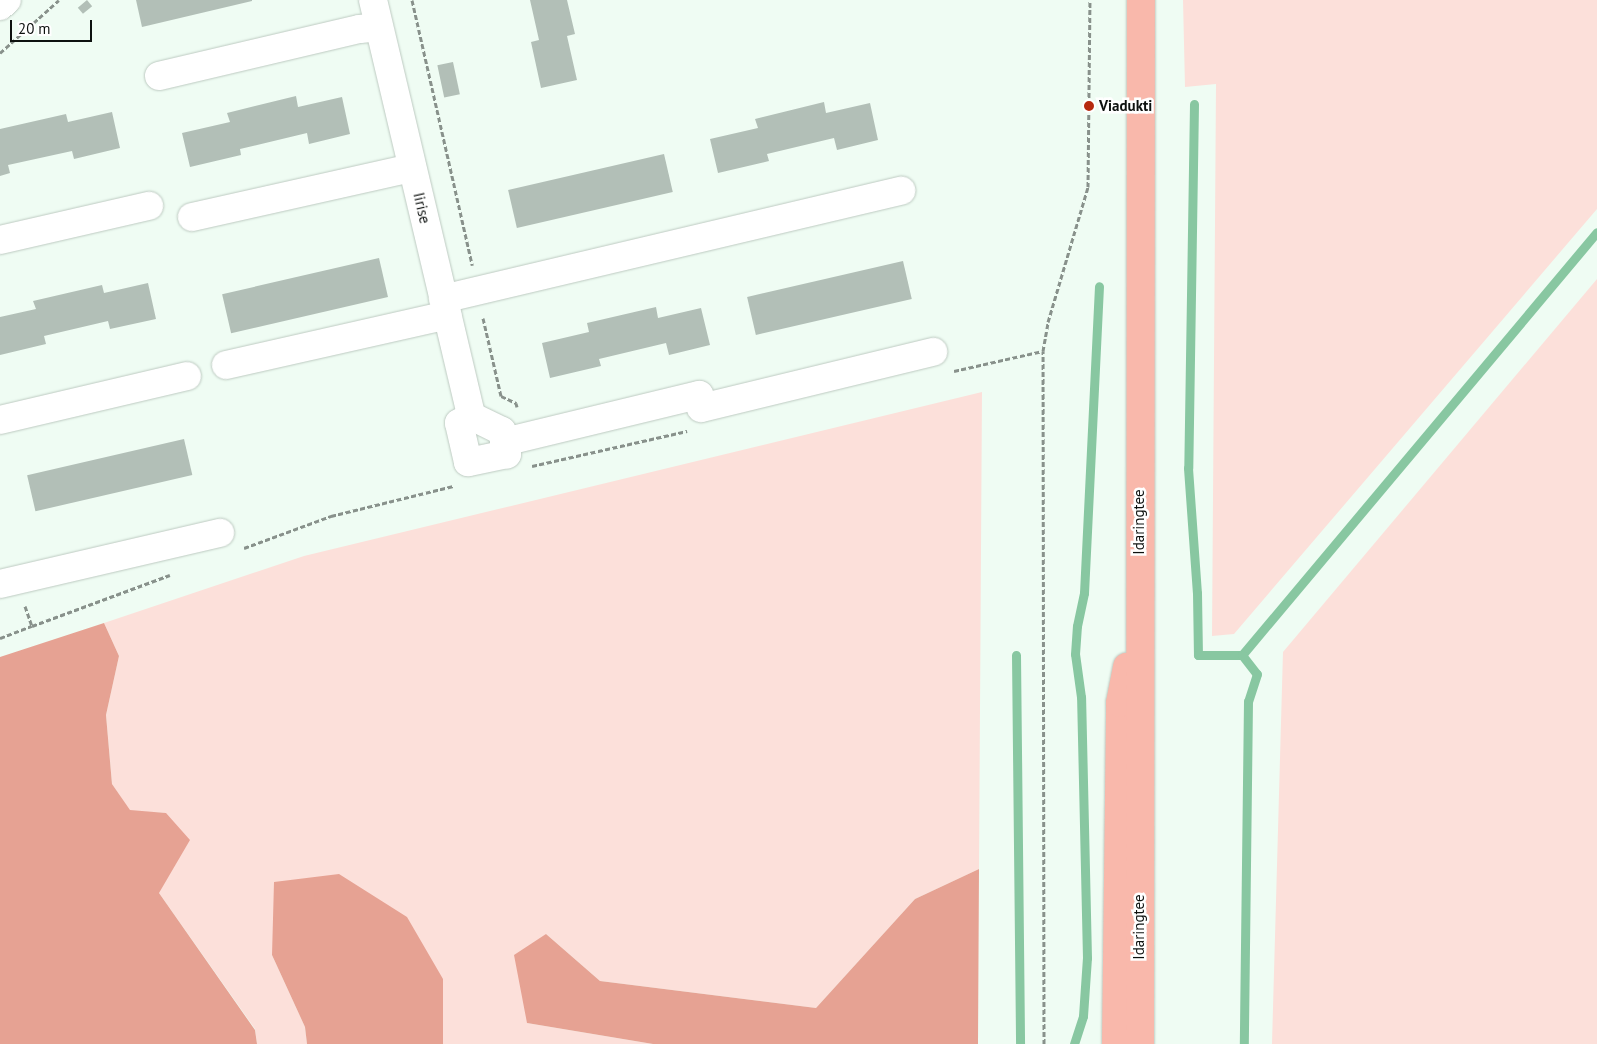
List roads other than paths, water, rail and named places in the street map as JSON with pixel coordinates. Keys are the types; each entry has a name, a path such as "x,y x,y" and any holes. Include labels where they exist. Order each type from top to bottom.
{"main road":[{"name":"Idaringtee","path":"1140,1044 1141,0"},
{"path":"1116,1044 1120,703 1139,612"}],"street":[{"path":"0,6 7,0"},
{"name":"Iirise","path":"373,0 471,416"},
{"path":"158,76 360,29 379,27"},
{"path":"192,217 412,168"},
{"path":"226,365 445,307 478,292 901,191"},
{"path":"0,240 149,206"},
{"path":"515,440 502,431 471,416 459,423 468,462 507,454 515,440 699,395 701,408 933,352"},
{"path":"0,420 187,376"},
{"path":"0,584 220,533"}],"waterway":[{"path":"1194,104 1188,468 1197,593 1198,655 1242,655 1597,232"},
{"path":"1074,1044 1083,1016 1087,958 1081,697 1075,654 1077,626 1084,593 1099,286"},
{"path":"1016,655 1020,1044"},
{"path":"1242,655 1257,674 1248,701 1244,1044"}],"place":[{"name":"Viadukti","path":"1089,106"}]}
